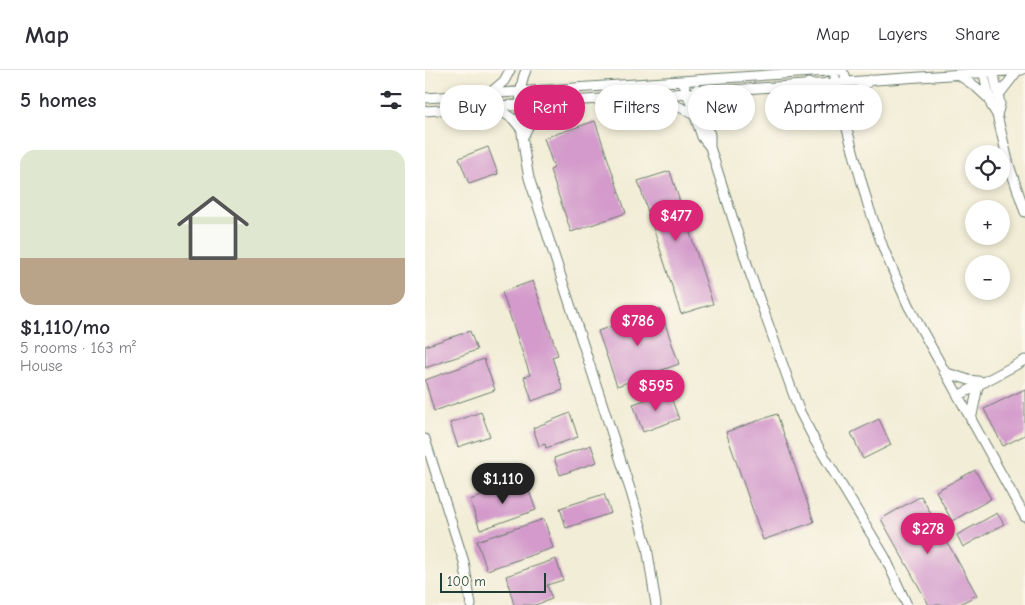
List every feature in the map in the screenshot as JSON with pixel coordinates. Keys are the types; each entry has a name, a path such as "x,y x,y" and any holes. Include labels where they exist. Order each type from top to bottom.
{"street":[{"path":"498,85 510,70"},
{"path":"522,85 526,70"},
{"path":"585,88 839,70"},
{"path":"839,70 846,85"},
{"path":"836,85 839,70"},
{"path":"755,88 808,83 1020,70"},
{"path":"994,98 1020,70"},
{"path":"988,71 994,98"},
{"path":"958,75 994,98 1000,104 997,115 1009,165 1025,212"},
{"path":"865,85 870,80"},
{"path":"683,81 688,97"},
{"path":"695,81 696,85"},
{"path":"808,83 812,85"},
{"path":"678,94 687,94"},
{"path":"425,98 440,97"},
{"path":"425,111 440,110"},
{"path":"504,113 513,119 522,134"},
{"path":"522,130 529,178 647,547 656,605"},
{"path":"522,134 525,130"},
{"path":"699,130 702,137 710,147"},
{"path":"709,130 710,147 753,282 799,410 815,441 885,558 907,605"},
{"path":"847,130 865,196 884,250 908,305 1025,518"},
{"path":"958,396 1025,360"},
{"path":"944,372 982,384"},
{"path":"971,420 982,384"},
{"path":"425,439 464,562 471,605"}],"building":[{"path":"595,121 595,130 598,130 626,213 571,232 550,170 554,168 544,138 568,130 585,130 585,124"},
{"path":"488,147 498,174 469,184 459,158"},
{"path":"670,171 713,304 681,314 638,181"},
{"path":"533,281 558,355 552,357 563,390 532,401 524,377 530,375 502,292"},
{"path":"660,309 679,364 617,386 598,331"},
{"path":"470,331 477,350 425,368 425,346"},
{"path":"484,359 495,390 434,411 425,380"},
{"path":"1025,389 1025,435 1003,446 984,409"},
{"path":"669,392 679,419 643,432 633,404"},
{"path":"481,412 490,436 458,447 450,423"},
{"path":"570,413 578,437 546,448 545,444 539,446 533,428"},
{"path":"777,414 814,522 763,540 726,432"},
{"path":"879,419 891,445 863,459 851,433"},
{"path":"591,445 597,462 560,475 554,458"},
{"path":"975,470 991,499 952,521 936,491"},
{"path":"525,480 536,510 480,530 470,500"},
{"path":"604,494 611,513 566,528 560,508"},
{"path":"921,496 977,595 958,605 929,605 881,519"},
{"path":"997,513 1004,524 963,547 957,535"},
{"path":"544,519 553,548 487,570 477,541"},
{"path":"556,559 563,580 547,585 552,599 535,605 514,605 506,576"}]}
